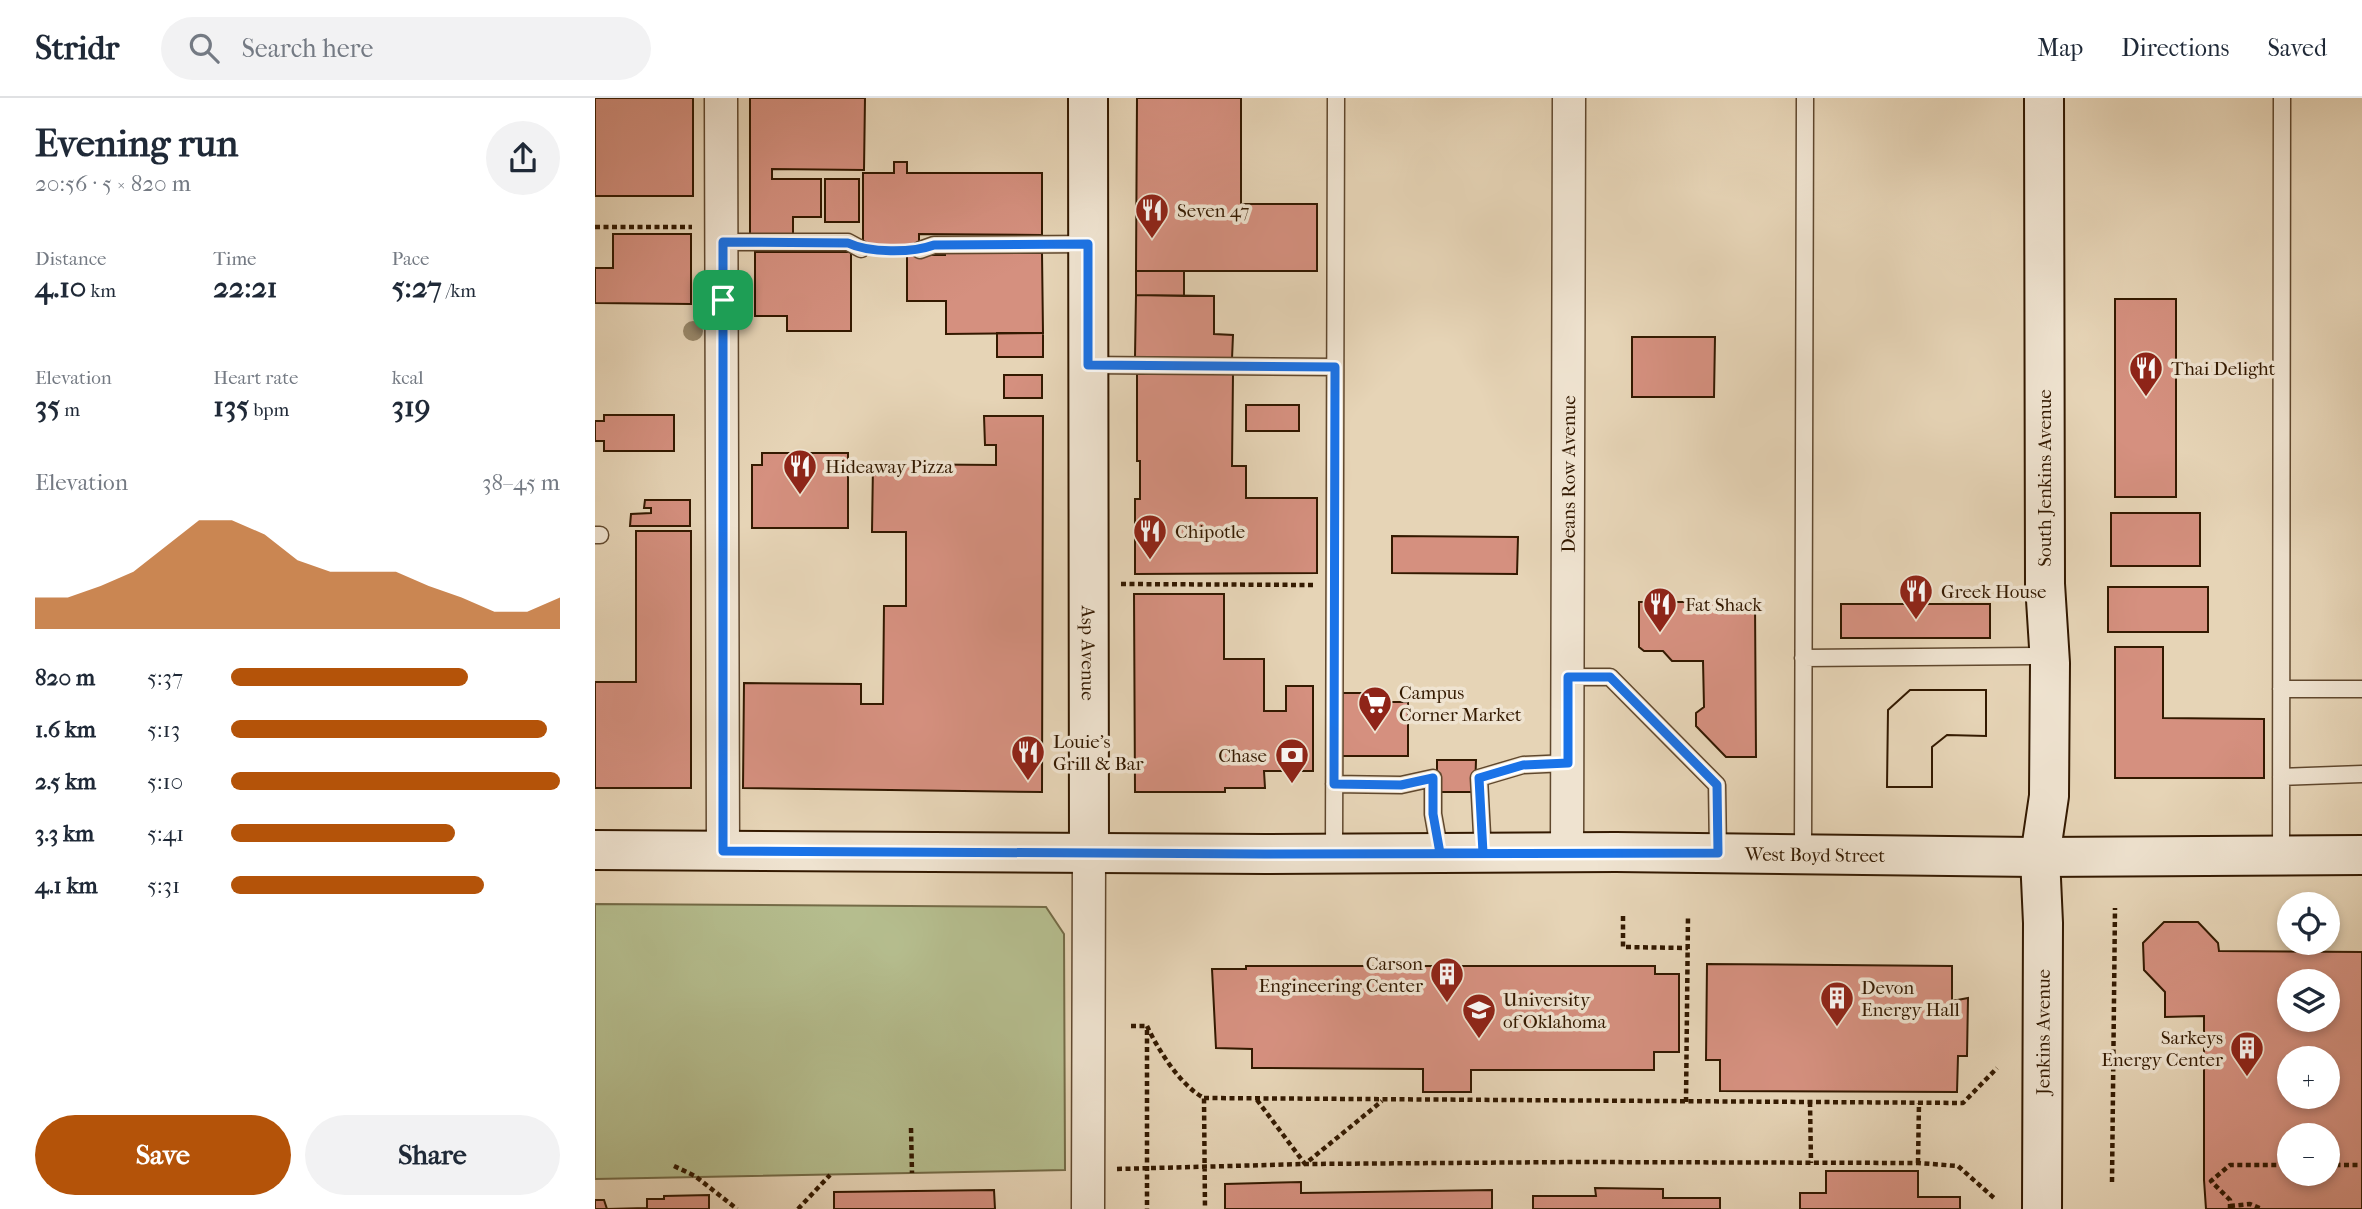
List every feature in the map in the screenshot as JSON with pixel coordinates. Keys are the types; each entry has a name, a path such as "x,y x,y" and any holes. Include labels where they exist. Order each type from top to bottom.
{"street":[{"path":"721,98 723,851"},
{"name":"Asp Avenue","path":"1088,98 1088,1209"},
{"name":"Deans Row Avenue","path":"1567,852 1569,98"},
{"name":"South Jenkins Avenue","path":"2040,857 2049,796 2049,656 2045,584 2044,98"},
{"name":"West Boyd Street","path":"595,850 1334,854 1803,853 2040,857 2362,855"},
{"name":"Jenkins Avenue","path":"2040,857 2043,923 2042,1209"}],"lane":[{"path":"1334,854 1336,98"},
{"path":"1803,853 1805,98"},
{"path":"2281,855 2282,98"},
{"path":"723,234 848,243 861,249"},
{"path":"920,250 934,245 1088,244"},
{"path":"1088,365 1335,367"},
{"path":"1803,658 2049,656"},
{"path":"1568,677 1610,677 1717,785 1718,853"},
{"path":"2281,689 2362,689"},
{"path":"1483,853 1479,778 1523,765 1568,763"},
{"path":"2281,778 2362,774"},
{"path":"1334,784 1401,785 1433,778 1433,814 1440,853"}],"path":[{"path":"595,227 723,234"},
{"path":"861,249 920,250"},
{"path":"1089,584 1335,585"},
{"path":"2112,1182 2115,908"},
{"path":"1623,916 1623,947 1688,948"},
{"path":"1686,1102 1688,916"},
{"path":"1131,1026 1147,1026"},
{"path":"1147,1026 1154,1042 1185,1083 1194,1093 1204,1098 1963,1103 1997,1068"},
{"path":"1147,1026 1147,1209"},
{"path":"1204,1098 1205,1209"},
{"path":"1257,1100 1305,1164"},
{"path":"1305,1164 1383,1101"},
{"path":"1810,1102 1811,1163"},
{"path":"1918,1163 1919,1103"},
{"path":"911,1128 912,1174"},
{"path":"1088,1171 1305,1164 1918,1163 1958,1166 1994,1198"},
{"path":"2262,1209 2250,1204 2231,1208 2231,1200 2211,1181 2231,1165 2277,1165"},
{"path":"2340,1165 2362,1166"},
{"path":"674,1166 695,1176 737,1209"},
{"path":"798,1209 830,1175"}],"green space":[{"path":"595,904 1046,907 1064,934 1065,1170 595,1179"}],"building":[{"path":"595,98 693,98 693,196 595,196"},
{"path":"750,98 865,98 864,170 772,169 772,179 821,179 821,217 793,217 793,236 750,235"},
{"path":"1137,98 1241,98 1241,204 1317,204 1317,271 1136,271"},
{"path":"894,162 907,162 907,173 1042,173 1042,235 919,234 919,246 863,246 863,173 894,173"},
{"path":"825,179 859,179 859,222 825,222"},
{"path":"613,234 691,234 691,304 595,303 595,268 613,268"},
{"path":"755,252 851,252 851,331 787,331 787,316 755,316"},
{"path":"1042,253 1043,333 946,334 946,301 907,301 907,255"},
{"path":"1136,271 1184,271 1184,296 1136,295"},
{"path":"1136,295 1214,296 1214,334 1233,335 1232,359 1135,357"},
{"name":"Thai Delight","path":"2115,299 2176,299 2176,497 2115,497"},
{"path":"997,333 1043,333 1043,357 997,357"},
{"path":"1632,337 1715,337 1714,397 1632,397"},
{"path":"1137,374 1233,374 1232,466 1246,466 1246,498 1317,498 1317,573 1135,574 1135,499 1140,499"},
{"path":"1004,375 1042,375 1042,398 1004,398"},
{"path":"1246,405 1299,405 1299,431 1246,431"},
{"path":"604,415 674,415 674,451 604,451 604,441 595,441 595,421 604,421"},
{"path":"984,416 1043,416 1042,792 743,788 744,683 861,684 861,704 883,704 884,606 906,606 906,532 872,532 873,464 996,465 996,445 985,445"},
{"name":"Hideaway Pizza","path":"762,453 848,453 848,528 752,528 752,465 762,465"},
{"path":"645,500 690,500 690,526 630,526 631,514 651,513 651,508 644,508"},
{"path":"2111,513 2200,513 2200,566 2111,566"},
{"path":"636,531 691,531 691,788 595,788 595,682 636,682"},
{"path":"1392,536 1518,537 1517,574 1392,573"},
{"path":"2108,587 2208,587 2208,632 2108,632"},
{"path":"1134,594 1224,594 1224,659 1264,659 1264,711 1286,711 1286,686 1313,686 1313,771 1264,771 1265,788 1225,788 1225,792 1135,792"},
{"path":"1639,602 1755,602 1756,757 1726,757 1696,726 1696,713 1704,707 1703,661 1672,661 1663,651 1644,651 1639,647"},
{"name":"Greek House","path":"1841,604 1990,604 1990,638 1841,638"},
{"path":"2115,647 2163,647 2163,718 2264,719 2264,778 2115,778"},
{"path":"1910,690 1986,690 1986,736 1947,735 1932,747 1932,787 1887,787 1888,710"},
{"path":"1910,690 1986,690 1986,736 1947,735 1932,747 1932,787 1887,787 1888,710"},
{"name":"Campus Corner Market","path":"1342,693 1365,693 1365,702 1408,702 1408,756 1342,756"},
{"path":"1437,760 1476,760 1475,792 1437,792"},
{"name":"Sarkeys Energy Center","path":"2164,922 2198,922 2218,943 2219,951 2277,951 2277,955 2340,955 2340,952 2362,952 2362,1209 2206,1209 2204,1016 2165,1017 2165,992 2144,970 2143,943"},
{"name":"Devon Energy Hall","path":"1707,964 1952,966 1952,1001 1968,998 1967,1056 1958,1056 1957,1092 1720,1091 1720,1060 1706,1060"},
{"name":"Carson Engineering Center","path":"1246,966 1655,966 1655,974 1679,974 1679,1052 1654,1052 1654,1070 1471,1070 1471,1092 1423,1092 1423,1069 1252,1068 1252,1049 1216,1048 1212,969 1246,969"},
{"path":"1826,1171 1918,1171 1918,1197 1960,1197 1960,1209 1800,1209 1800,1193 1826,1193"},
{"path":"1301,1182 1301,1193 1492,1190 1492,1209 1225,1209 1225,1184"},
{"path":"1595,1188 1663,1189 1663,1198 1720,1198 1720,1209 1533,1209 1533,1196 1596,1196"},
{"path":"994,1190 995,1209 834,1209 834,1192"},
{"path":"709,1195 709,1209 607,1209 647,1208 647,1199 664,1199 664,1196"},
{"path":"595,1200 604,1200 607,1209 595,1209"}],"place":[{"name":"Seven 47","path":"1152,240"},
{"name":"Thai Delight","path":"2146,398"},
{"name":"Hideaway Pizza","path":"800,496"},
{"name":"Chipotle","path":"1150,561"},
{"name":"Greek House","path":"1916,621"},
{"name":"Fat Shack","path":"1660,634"},
{"name":"Campus Corner Market","path":"1375,733"},
{"name":"Louie's Grill & Bar","path":"1028,782"},
{"name":"Chase","path":"1292,785"},
{"name":"Carson Engineering Center","path":"1447,1004"},
{"name":"Devon Energy Hall","path":"1837,1028"},
{"name":"University of Oklahoma","path":"1479,1040"},
{"name":"Sarkeys Energy Center","path":"2247,1078"}],"route":[{"path":"723,242 848,243 861,249 920,250 934,245 1088,244 1088,365 1335,367 1334,784 1401,785 1433,778 1433,814 1440,853 1483,853 1479,778 1523,765 1568,763 1568,677 1610,677 1717,785 1718,853 1265,854 723,851 723,300 723,242"}]}
